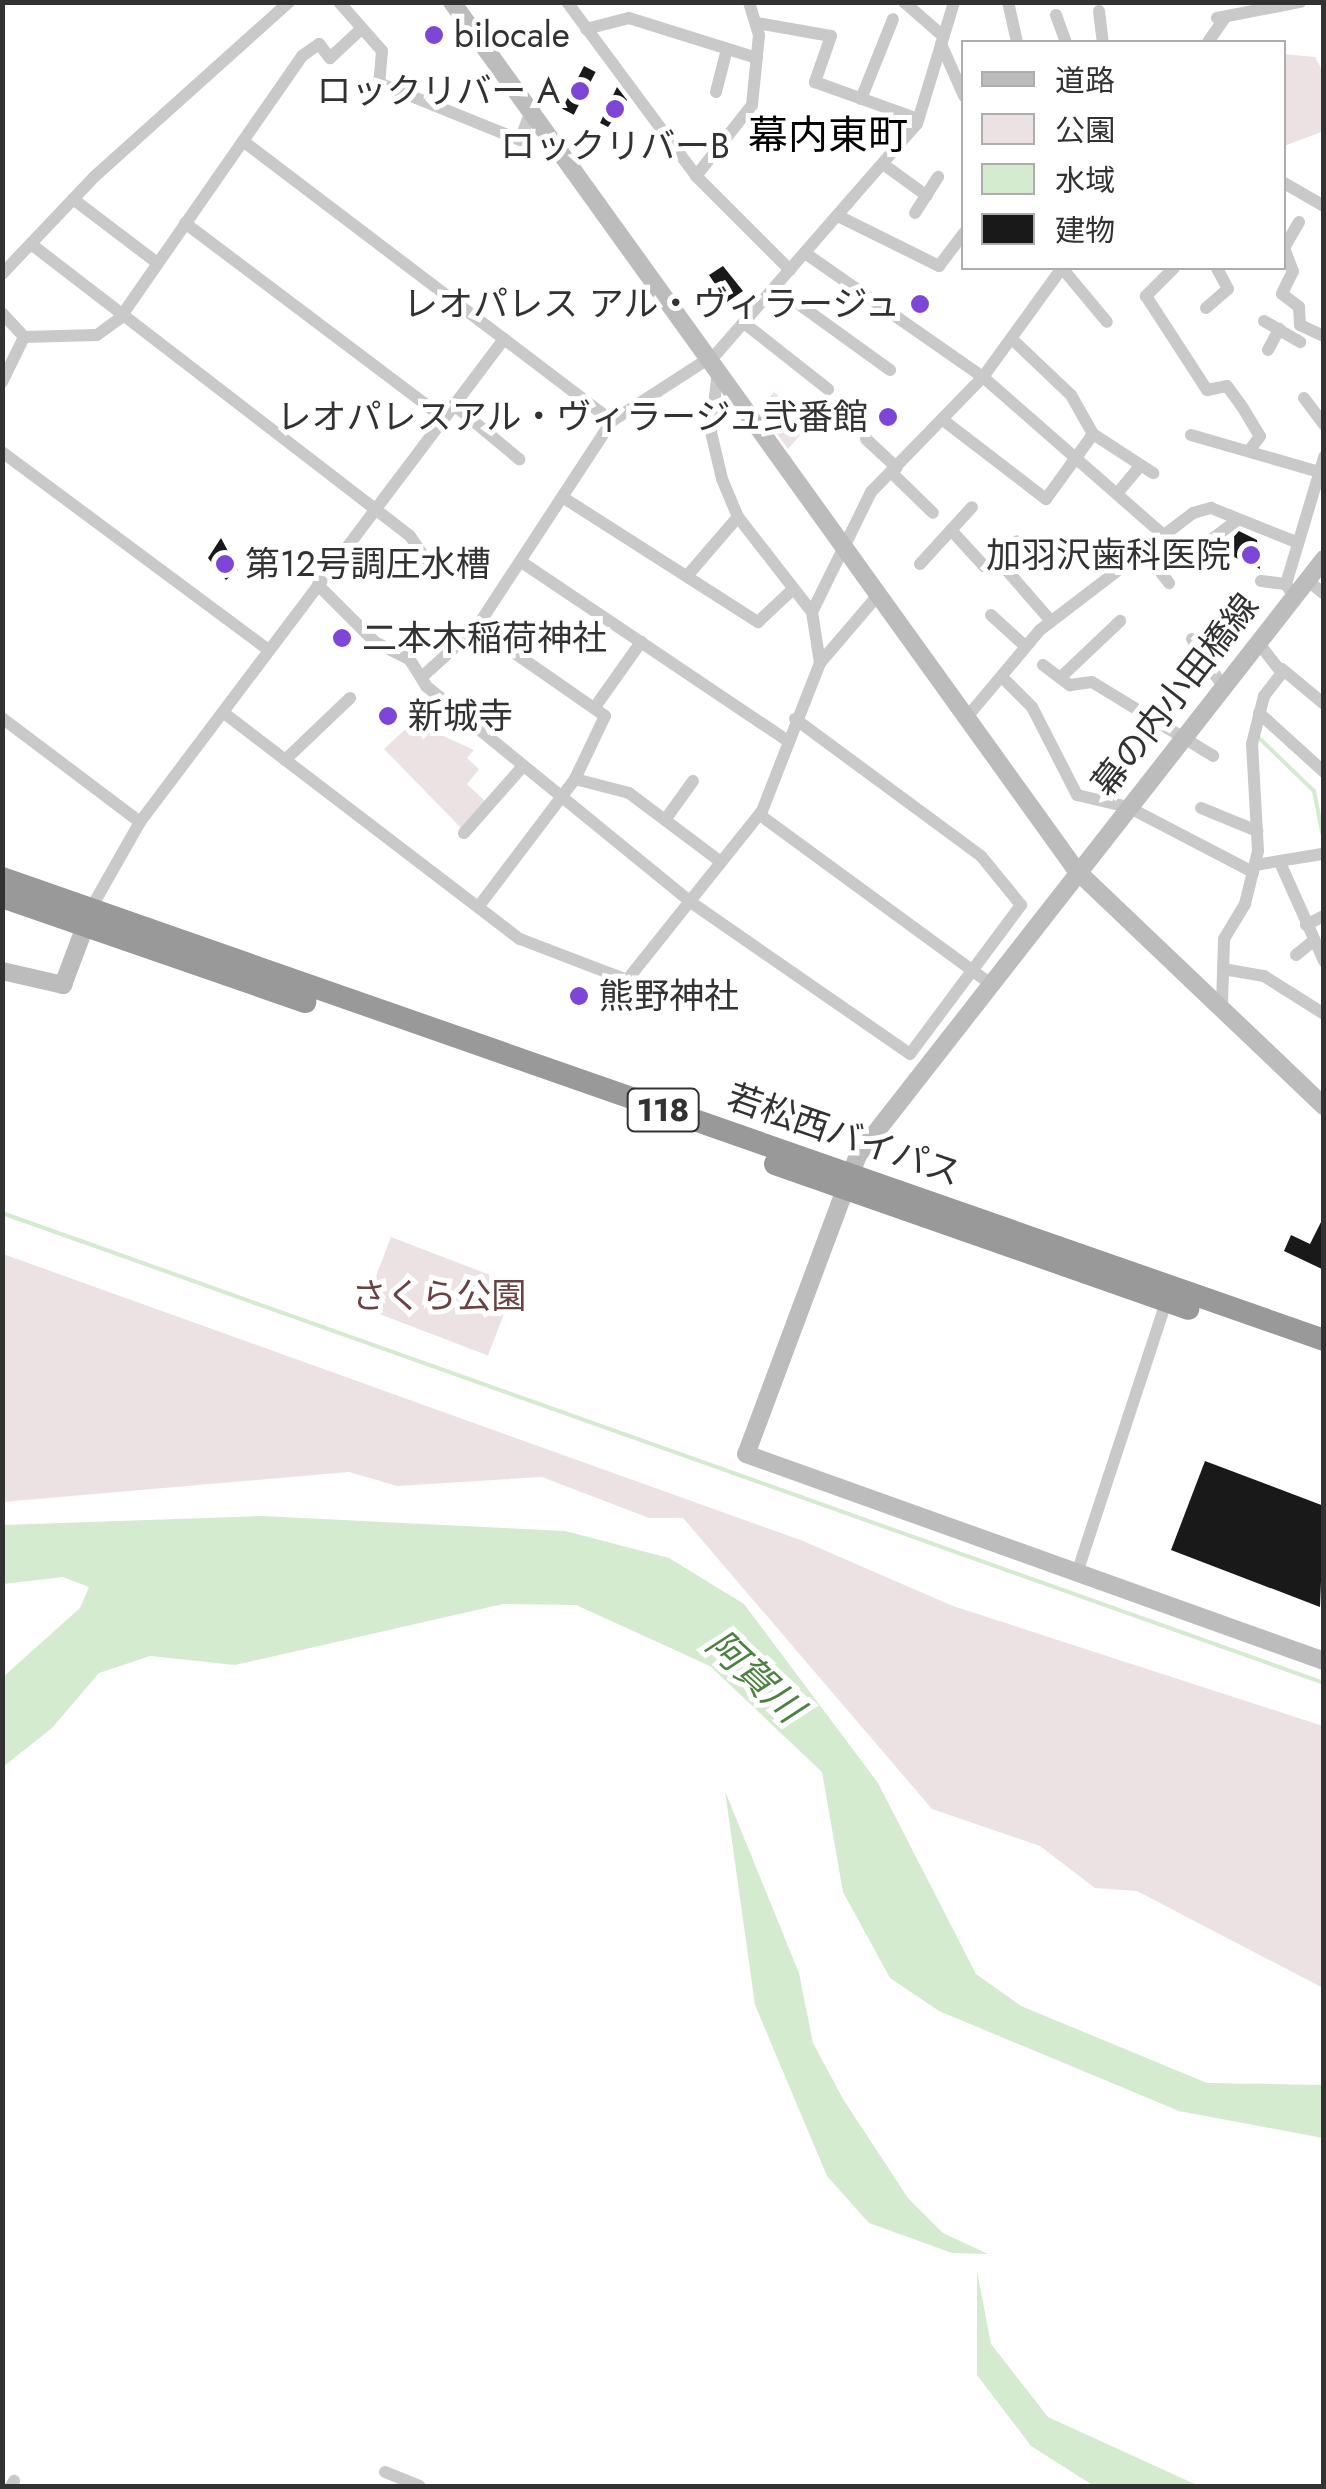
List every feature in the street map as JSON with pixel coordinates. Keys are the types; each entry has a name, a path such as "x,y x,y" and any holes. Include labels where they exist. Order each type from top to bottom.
{"highway":[{"name":"若松西バイパス","path":"2,878 88,918"},
{"name":"若松西バイパス","path":"2,897 88,918 846,1180 1324,1340"},
{"name":"若松西バイパス","path":"846,1180 1166,1302 1324,1356"}],"street":[{"path":"2,274 73,199 288,2"},
{"path":"339,2 382,51 379,83 520,140 530,112"},
{"path":"452,2 1077,871 1222,1004 1324,1106"},
{"path":"567,2 696,176 790,270"},
{"path":"629,18 636,2"},
{"path":"696,176 752,105 758,23 750,2"},
{"path":"904,2 942,40 961,88"},
{"path":"1008,2 1017,40"},
{"path":"1209,40 1221,18 1300,2"},
{"path":"424,676 477,628 567,500 612,421 713,363 884,164 918,119 948,6"},
{"path":"1099,11 1102,40"},
{"path":"1056,16 1065,40"},
{"path":"586,29 629,18 757,58"},
{"path":"860,99 893,19"},
{"path":"758,23 831,36 815,82 918,119"},
{"path":"24,338 97,335 120,318 302,56 319,44 330,58 360,30"},
{"path":"716,92 727,49"},
{"path":"243,142 612,421"},
{"path":"884,164 926,196"},
{"path":"915,213 938,177"},
{"path":"1286,184 1324,206"},
{"path":"73,199 156,262"},
{"path":"838,216 939,266 961,237"},
{"path":"1286,245 1299,222"},
{"path":"185,223 444,418"},
{"path":"31,244 120,318 374,509 425,558"},
{"path":"805,253 984,377 1120,490 1160,532"},
{"path":"1286,253 1293,271 1282,294 1307,328 1324,336"},
{"path":"1064,270 1107,322"},
{"path":"1172,270 1146,296 1207,390 1227,386 1244,408 1260,436 1249,451"},
{"path":"1206,308 1228,289 1218,270"},
{"path":"812,612 864,503 984,377 1013,340 1050,273"},
{"path":"775,287 890,370"},
{"path":"2,313 24,338"},
{"path":"1264,321 1298,347 1307,328"},
{"path":"744,323 828,390"},
{"path":"1268,350 1279,330"},
{"path":"2,382 24,338"},
{"path":"2,971 63,986 88,918 140,822 504,340"},
{"path":"1013,340 1070,396 1093,434 1147,469 1120,490"},
{"path":"713,363 710,432 738,517 812,612 820,663"},
{"path":"1304,398 1324,425"},
{"path":"454,406 520,458"},
{"path":"943,420 1046,499 1093,434"},
{"path":"1191,435 1316,471"},
{"path":"866,440 934,513"},
{"path":"2,452 268,650"},
{"path":"1262,581 1290,590 1296,542 1316,471 1324,457"},
{"path":"567,500 758,622 792,590"},
{"path":"920,564 972,507"},
{"path":"968,718 1003,678 1024,645 1160,532 1203,509 1296,542"},
{"path":"687,576 738,517"},
{"path":"1186,558 1236,522"},
{"path":"951,530 1051,621"},
{"path":"994,566 1017,541"},
{"path":"1143,549 1169,583"},
{"name":"幕の内小田橋線","path":"1076,1573 746,1454 846,1180 981,977 1077,871 1258,642 1290,590 1307,580 1324,559"},
{"path":"523,564 786,740"},
{"path":"1307,580 1324,594"},
{"path":"318,585 522,766 692,904 903,1056 981,977 1017,917 1007,884 796,719"},
{"path":"224,713 520,939 626,980 692,904 760,814 786,740 820,663 879,594"},
{"path":"991,615 1024,645"},
{"path":"1060,678 1120,621"},
{"path":"477,628 595,707 603,723 576,780 478,906"},
{"path":"1192,638 1202,666 1223,687"},
{"path":"595,707 640,642"},
{"path":"1258,642 1282,669 1324,704"},
{"path":"1043,665 1078,687 1092,682 1214,756"},
{"path":"1185,679 1202,666"},
{"path":"1222,1004 1224,940 1254,869 1259,713 1282,669"},
{"path":"1003,678 1032,707 1077,795 1128,807 1254,869 1282,866 1322,854"},
{"path":"285,760 350,698"},
{"path":"1259,713 1324,772"},
{"path":"2,718 140,822"},
{"path":"464,834 522,766"},
{"path":"576,780 618,788 721,862"},
{"path":"665,820 692,782"},
{"path":"1201,808 1257,831"},
{"path":"760,814 981,977"},
{"path":"1282,866 1324,961"},
{"path":"1306,924 1324,916"},
{"path":"1296,955 1313,940"},
{"path":"1224,969 1264,976 1324,1014"},
{"path":"1166,1302 1076,1573 1324,1662"},
{"path":"385,2472 419,2486"}],"green space":[{"path":"1286,54 1315,57 1323,72 1324,131 1286,145"},
{"path":"774,392 812,422 788,449 759,409"},
{"path":"413,722 474,750 467,758 479,769 467,784 487,803 463,830 384,749"},
{"name":"さくら公園","path":"391,1237 515,1285 488,1356 364,1308"},
{"path":"3,1254 803,1541 953,1606 1323,1726 1323,1988 1137,1891 1095,1888 1040,1846 932,1809 683,1518 649,1518 542,1477 397,1486 349,1472 3,1502"}],"water":[{"name":"阿賀川","path":"262,1516 565,1531 669,1558 744,1604 878,1783 976,1974 1021,2006 1207,2083 1323,2085 1323,2138 1179,2111 939,2011 890,1978 843,1892 822,1772 710,1666 576,1605 503,1604 235,1665 150,1656 99,1673 52,1728 3,1767 3,1677 80,1608 89,1587 63,1577 3,1584 3,1525"},
{"path":"725,1791 799,1973 813,2043 843,2099 908,2198 943,2233 988,2254 952,2253 869,2223 827,2176 755,2005"},
{"path":"977,2271 991,2344 1048,2417 1199,2486 1094,2486 1031,2446 977,2375"}],"building":[{"name":"ロックリバー A","path":"584,66 596,72 574,115 562,109"},
{"name":"ロックリバーB","path":"617,87 627,100 608,127 600,123"},
{"path":"723,266 743,291 727,302 709,275"},
{"name":"加羽沢歯科医院","path":"1239,531 1257,540 1260,569 1221,551"},
{"name":"第12号調圧水槽","path":"221,538 238,570 226,580 208,558"},
{"path":"1324,1216 1324,1270 1284,1251 1291,1235 1310,1244"},
{"path":"1205,1461 1324,1506 1320,1607 1171,1550"}],"waterway":[{"path":"1257,736 1314,791 1324,841"},
{"path":"2,1213 1324,1683"}],"place":[{"name":"bilocale","path":"434,35"},
{"name":"ロックリバー A","path":"580,91"},
{"name":"ロックリバーB","path":"615,109"},
{"name":"レオパレス アル・ヴィラージュ","path":"920,304"},
{"name":"レオパレスアル・ヴィラージュ弐番館","path":"888,417"},
{"name":"加羽沢歯科医院","path":"1251,555"},
{"name":"第12号調圧水槽","path":"225,564"},
{"name":"二本木稲荷神社","path":"342,638"},
{"name":"新城寺","path":"388,716"},
{"name":"熊野神社","path":"579,996"}],"district":[{"name":"幕内東町","path":"828,135"}]}
